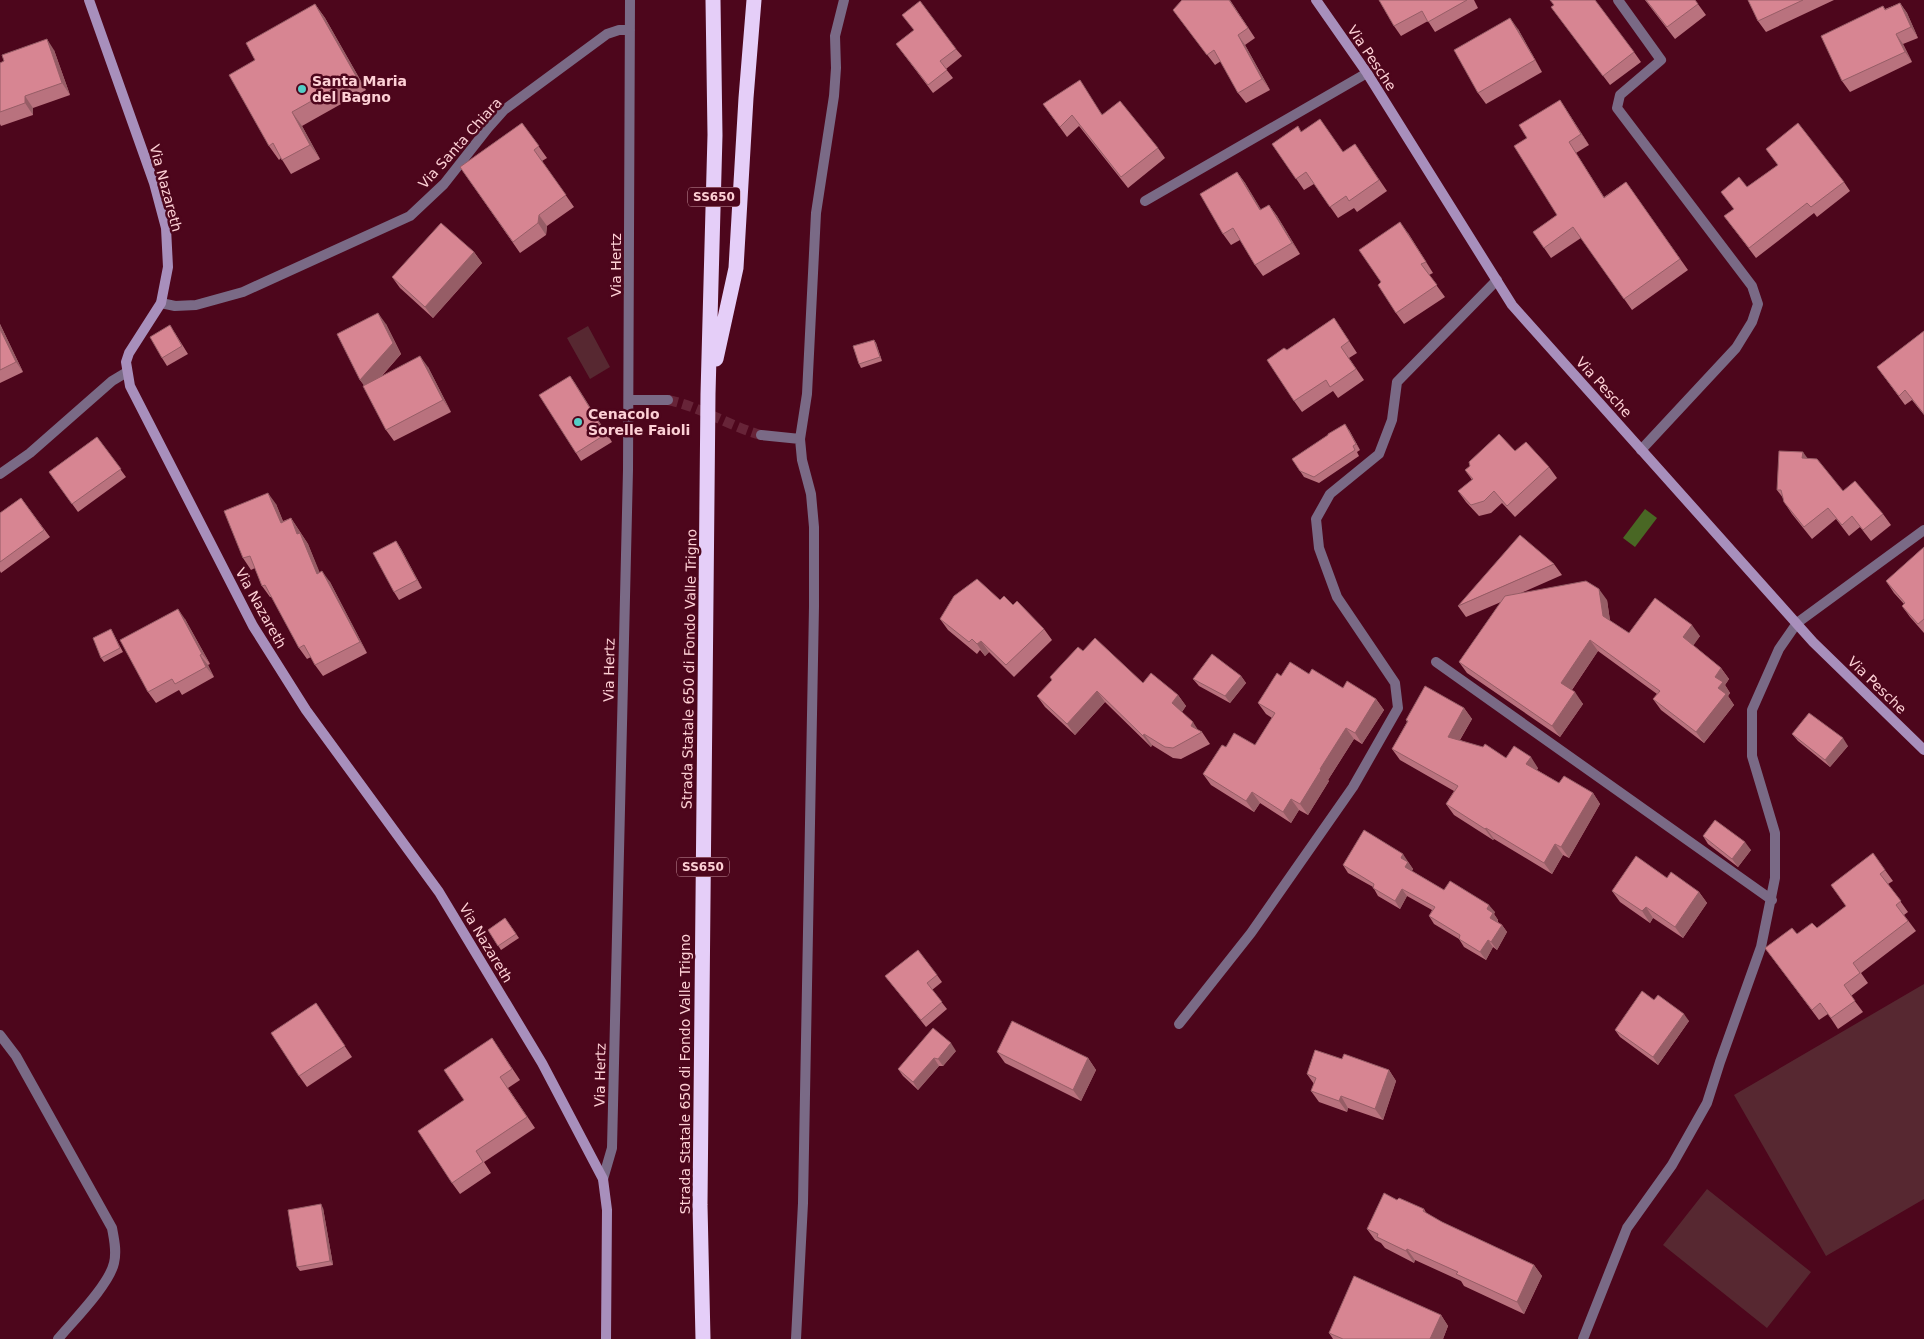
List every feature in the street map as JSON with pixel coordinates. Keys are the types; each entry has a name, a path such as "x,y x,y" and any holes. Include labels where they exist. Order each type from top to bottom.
{"highway":[{"name":"Strada Statale 650 di Fondo Valle Trigno","path":"703,1339 700,1205 708,394 715,135 713,0"},
{"path":"708,394 736,268 754,0"}],"street":[{"name":"Via Nazareth","path":"88,0 154,183 166,228 168,267 161,303 129,353 126,362 130,386 253,626 306,710 439,892 542,1064 603,1179"},
{"name":"Via Hertz","path":"606,1339 608,1210 603,1179 612,1148 629,400 630,0"},
{"path":"796,1339 804,1164 814,606 814,527 811,494 802,460 800,439 807,394 816,213 834,96 836,68 835,36 844,0"},
{"name":"Via Pesche","path":"1316,0 1367,73 1512,305 1796,623 1924,750"},
{"path":"1618,0 1661,60 1620,95 1617,108 1752,286 1758,304 1752,322 1736,348 1641,450"},
{"name":"Via Santa Chiara","path":"161,303 175,306 196,305 242,292 410,216 444,184 504,110 607,34 619,30 630,30"},
{"path":"1145,201 1367,73"},
{"path":"1179,1024 1251,933 1353,787 1398,708 1395,683 1337,597 1319,548 1316,520 1330,494 1378,454 1392,420 1397,382 1496,280"},
{"path":"0,474 30,453 112,381 127,372"},
{"path":"629,400 668,400"},
{"path":"761,435 800,439"},
{"path":"1582,1339 1627,1228 1672,1165 1707,1103 1761,947 1775,878 1775,833 1752,756 1752,710 1779,649 1796,623 1924,530"},
{"path":"1436,662 1772,900"},
{"path":"0,1035 16,1056 112,1228 116,1245 114,1264 102,1285 58,1339"}],"shaded area":[{"path":"588,326 610,367 590,379 567,338"},
{"path":"1645,509 1657,518 1635,547 1623,538"},
{"path":"1924,984 1924,1199 1826,1256 1734,1095"},
{"path":"1707,1189 1811,1272 1767,1328 1663,1245"}],"building":[{"path":"1182,0 1229,0 1248,28 1238,35 1262,79 1238,93 1214,50 1207,55 1173,10"},
{"path":"1379,0 1467,0 1428,22 1422,11 1394,26"},
{"path":"1550,0 1595,0 1634,52 1603,76 1551,7 1554,5"},
{"path":"1646,0 1695,0 1698,4 1667,27"},
{"path":"1748,0 1803,0 1758,21"},
{"path":"920,1 956,49 940,61 947,70 928,85 896,44 914,30 902,15"},
{"path":"1900,3 1911,27 1896,34 1905,52 1842,81 1821,36 1883,6 1885,10"},
{"name":"Santa Maria del Bagno","path":"315,4 356,76 292,112 310,145 282,160 273,143 269,146 229,75 255,60 246,43"},
{"path":"1510,18 1535,60 1478,93 1454,50"},
{"path":"47,39 62,83 25,96 25,103 0,112 0,63 4,61 2,55"},
{"path":"1080,80 1102,115 1120,101 1158,148 1121,177 1072,115 1060,127 1043,104"},
{"path":"1560,100 1581,134 1569,142 1604,198 1626,182 1680,259 1624,299 1573,227 1544,248 1533,232 1557,215 1514,146 1527,138 1519,125"},
{"path":"1320,119 1343,152 1355,144 1379,180 1349,201 1346,196 1330,207 1306,172 1296,179 1272,144 1298,126 1301,132"},
{"path":"522,123 539,146 534,150 566,195 539,215 538,223 513,242 460,167"},
{"path":"1798,123 1844,182 1811,207 1807,203 1749,248 1724,216 1734,209 1721,192 1739,177 1747,187 1778,165 1766,149"},
{"path":"1237,172 1260,210 1269,205 1292,243 1255,265 1233,228 1223,234 1200,194"},
{"path":"1400,222 1426,262 1421,264 1437,285 1396,313 1378,285 1381,282 1359,250"},
{"path":"441,223 474,252 425,307 392,277"},
{"path":"378,313 393,343 360,380 337,334"},
{"path":"1334,318 1349,341 1341,347 1356,369 1330,387 1326,380 1294,401 1267,360 1284,348 1287,350"},
{"path":"170,325 182,346 162,358 150,337"},
{"path":"0,329 16,362 0,370"},
{"path":"1924,331 1924,414 1905,390 1899,396 1877,367"},
{"path":"874,340 880,357 859,364 853,346"},
{"path":"420,356 443,400 386,430 363,386"},
{"name":"Cenacolo Sorelle Faioli","path":"570,376 606,434 576,453 539,395"},
{"path":"1345,424 1356,444 1353,446 1355,450 1314,477 1300,471 1292,459"},
{"path":"1499,434 1515,451 1526,442 1549,467 1507,506 1494,491 1484,501 1471,505 1458,491 1473,479 1465,470 1470,466 1469,462"},
{"path":"97,437 121,469 72,504 49,472"},
{"path":"1779,451 1803,452 1802,458 1817,459 1843,491 1855,481 1883,514 1863,530 1852,516 1842,525 1828,508 1804,527 1784,502 1781,490 1777,490"},
{"path":"268,493 281,523 291,518 297,534 300,533 317,574 322,571 360,642 315,665 304,645 299,648 265,585 262,586 250,556 243,558 224,511"},
{"path":"21,498 44,530 0,562 0,513"},
{"path":"1520,535 1554,564 1458,606"},
{"path":"396,541 417,580 394,592 373,553"},
{"path":"1924,547 1924,619 1918,624 1902,606 1905,603 1886,581"},
{"path":"977,579 1000,600 1004,596 1013,605 1017,601 1044,629 1006,665 981,641 977,644 972,639 969,642 940,619 954,596"},
{"path":"1586,581 1599,589 1603,616 1629,633 1655,598 1692,625 1683,637 1721,668 1715,677 1723,682 1718,688 1726,694 1696,732 1653,699 1660,691 1590,640 1561,683 1575,692 1552,726 1459,662 1505,596"},
{"path":"178,609 202,654 200,655 206,667 175,684 172,679 148,692 120,640"},
{"path":"111,629 120,648 101,658 93,638"},
{"path":"1095,638 1143,683 1151,673 1178,695 1172,703 1193,722 1191,726 1202,732 1173,748 1165,747 1144,734 1143,736 1097,691 1067,724 1037,696 1052,680 1050,677 1078,647 1083,651"},
{"path":"1212,654 1241,676 1225,696 1193,679"},
{"path":"1290,662 1309,674 1312,669 1343,688 1347,681 1376,699 1355,733 1346,728 1300,804 1291,799 1283,812 1252,792 1246,801 1203,774 1222,745 1226,747 1234,733 1255,745 1275,713 1258,703 1277,673 1281,676"},
{"path":"1425,686 1464,708 1448,737 1483,747 1485,744 1506,758 1514,746 1531,757 1526,764 1559,783 1564,776 1593,793 1561,847 1555,844 1544,863 1446,804 1458,786 1392,749"},
{"path":"1809,713 1843,738 1825,760 1792,734"},
{"path":"1715,820 1745,842 1732,859 1703,836"},
{"path":"1364,830 1403,854 1401,858 1408,862 1405,867 1444,890 1450,881 1489,905 1487,909 1493,913 1490,918 1502,925 1491,942 1488,940 1480,952 1459,939 1460,935 1429,916 1435,907 1402,889 1395,901 1373,888 1374,884 1343,865"},
{"path":"1873,853 1885,870 1880,874 1901,901 1896,905 1908,921 1853,963 1860,973 1844,985 1855,1001 1831,1018 1820,1003 1812,1010 1765,948 1792,928 1797,934 1812,923 1817,928 1846,906 1831,885"},
{"path":"1636,856 1667,878 1671,872 1699,892 1675,927 1646,907 1642,911 1612,891"},
{"path":"505,918 516,934 498,946 488,930"},
{"path":"918,950 937,975 927,983 942,1002 921,1020 885,976"},
{"path":"1642,991 1654,1000 1658,995 1684,1014 1653,1057 1615,1030"},
{"path":"316,1003 345,1046 299,1076 271,1033"},
{"path":"1012,1021 1088,1058 1073,1090 997,1052"},
{"path":"933,1028 951,1043 938,1059 934,1058 913,1082 898,1069"},
{"path":"492,1038 512,1069 500,1077 527,1117 476,1151 483,1162 452,1183 418,1131 464,1100 444,1070"},
{"path":"1315,1050 1342,1059 1344,1054 1389,1070 1375,1109 1341,1096 1339,1101 1311,1091 1316,1078 1307,1074"},
{"path":"1384,1193 1397,1200 1399,1198 1424,1209 1423,1211 1442,1222 1534,1265 1517,1302 1456,1274 1458,1272 1377,1237 1378,1234 1367,1229"},
{"path":"321,1204 330,1261 297,1267 288,1210"},
{"path":"1354,1276 1441,1315 1430,1339 1343,1339 1329,1333"}],"tunnel":[{"path":"668,400 692,407 761,435"}],"place":[{"name":"Santa Maria del Bagno","path":"302,89"},
{"name":"Cenacolo Sorelle Faioli","path":"578,422"}]}
